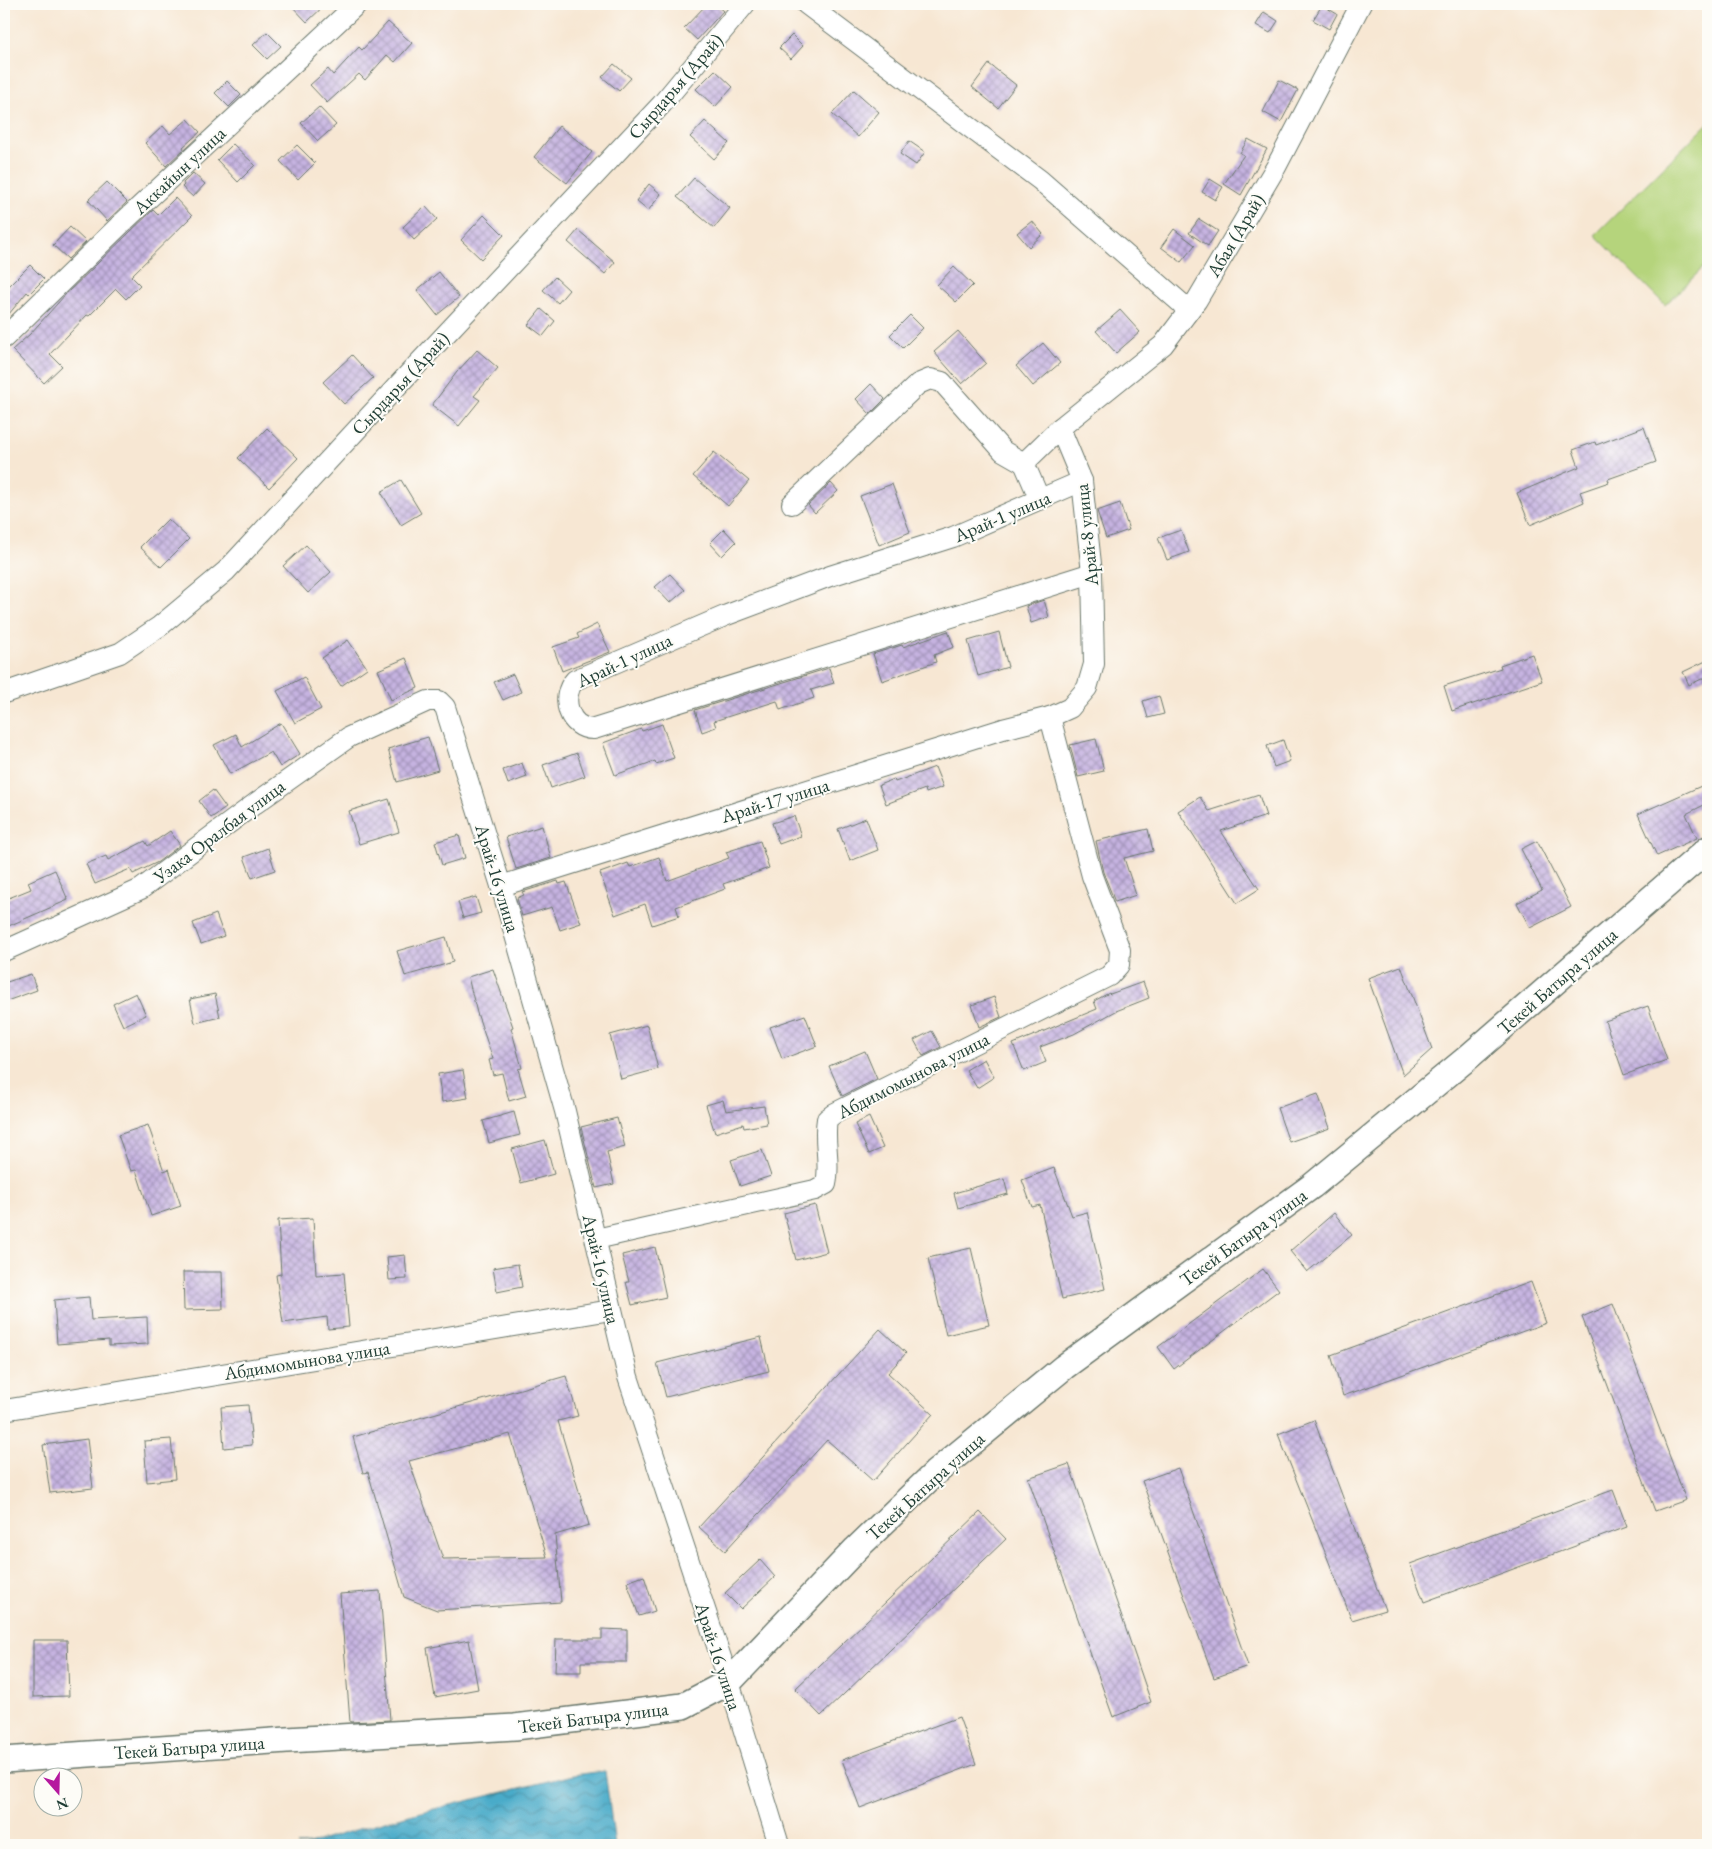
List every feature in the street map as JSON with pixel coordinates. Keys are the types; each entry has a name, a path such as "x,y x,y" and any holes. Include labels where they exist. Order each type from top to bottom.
{"street":[{"name":"Аккайын улица","path":"4,338 121,224 357,4"},
{"name":"Сырдарья (Арай)","path":"4,692 120,653 160,626 226,571 662,104 745,4"},
{"path":"806,4 1040,180 1182,304 1187,312"},
{"name":"Абая (Арай)","path":"1060,428 1163,345 1197,300 1276,167 1362,4"},
{"path":"792,504 918,384 930,379 942,382 1003,451 1024,463 1040,500"},
{"path":"1024,463 1060,428"},
{"name":"Арай-8 улица","path":"1050,717 1070,708 1087,688 1094,664 1092,573 1082,481 1060,428"},
{"name":"Арай-1 улица","path":"1082,481 953,537 830,576 727,615 575,680 568,686 567,706 579,725 586,730 594,730 1092,573"},
{"name":"Арай-16 улица","path":"428,701 439,700 445,707 501,886 565,1111 611,1310 631,1386 779,1845"},
{"name":"Узака Оралбая улица","path":"4,951 141,889 256,803 349,737 428,701"},
{"name":"Арай-17 улица","path":"501,886 1003,729 1050,717"},
{"name":"Абдимомынова улица","path":"596,1239 815,1190 826,1184 829,1172 825,1130 827,1120 835,1113 1109,976 1118,965 1120,950 1092,876 1050,717"},
{"name":"Текей Батыра улица","path":"4,1760 287,1740 515,1727 683,1706 728,1682 856,1549 935,1473 1064,1367 1312,1186 1465,1060 1708,849"},
{"name":"Абдимомынова улица","path":"4,1410 611,1310"}],"green space":[{"path":"1708,123 1708,263 1665,305 1595,235"}],"water":[{"path":"605,1771 615,1845 298,1845 309,1844 385,1821 573,1775"}],"building":[{"path":"290,4 326,4 307,22"},
{"path":"707,4 715,4 723,11 697,40 684,28"},
{"path":"1322,5 1337,14 1329,29 1313,20"},
{"path":"1264,12 1278,21 1270,33 1256,25"},
{"path":"388,22 412,43 395,62 387,55 365,80 359,74 327,103 310,85 328,69 333,75 359,47 362,50"},
{"path":"267,32 281,46 267,59 253,45"},
{"path":"792,35 803,46 791,59 779,48"},
{"path":"614,64 631,78 619,91 602,77"},
{"path":"989,64 1016,85 998,108 972,87"},
{"path":"715,70 733,87 715,107 696,89"},
{"path":"1279,80 1298,90 1281,122 1263,112"},
{"path":"227,81 241,95 229,107 215,93"},
{"path":"854,90 879,112 858,137 832,114"},
{"path":"319,107 336,125 318,141 301,123"},
{"path":"188,119 200,132 166,166 145,143 163,126 170,134"},
{"path":"705,121 729,143 714,159 690,137"},
{"path":"559,126 592,152 567,183 534,157"},
{"path":"1248,139 1267,149 1241,195 1224,184 1244,155 1240,153"},
{"path":"909,141 925,152 916,165 900,154"},
{"path":"233,144 255,165 238,182 217,160"},
{"path":"297,145 315,163 298,180 280,161"},
{"path":"193,173 205,184 193,197 182,187 183,183"},
{"path":"694,178 730,208 714,228 677,197"},
{"path":"1210,179 1223,187 1215,200 1202,192"},
{"path":"107,182 127,202 107,221 88,200"},
{"path":"649,184 661,194 648,211 636,201"},
{"path":"175,198 192,216 131,276 140,285 126,299 116,289 89,316 87,315 50,354 62,366 44,383 12,350 30,334 66,294 153,210 158,215"},
{"path":"425,206 437,219 414,240 403,227"},
{"path":"484,215 504,235 481,259 461,240"},
{"path":"1199,219 1218,231 1208,246 1189,233"},
{"path":"1032,221 1043,234 1029,247 1017,233"},
{"path":"70,227 86,242 68,259 53,245"},
{"path":"1174,229 1195,245 1181,262 1161,247"},
{"path":"578,230 615,262 605,274 568,242"},
{"path":"30,265 44,279 29,294 27,292 4,320 4,291"},
{"path":"954,267 973,285 956,302 937,285"},
{"path":"439,272 459,297 437,315 417,290"},
{"path":"555,277 569,290 558,303 543,290"},
{"path":"541,309 555,321 543,336 528,325"},
{"path":"1120,310 1140,332 1116,353 1096,331"},
{"path":"910,315 923,328 903,348 890,335"},
{"path":"958,331 986,363 962,384 934,352"},
{"path":"1043,343 1060,363 1033,386 1016,366"},
{"path":"477,350 498,368 474,396 480,400 459,426 432,405 457,372"},
{"path":"352,355 373,378 344,404 323,382"},
{"path":"871,384 885,399 870,414 856,399"},
{"path":"1644,427 1656,462 1608,479 1609,482 1580,492 1584,502 1530,525 1517,493 1579,467 1573,450 1595,442 1596,445"},
{"path":"267,428 298,458 269,488 238,458"},
{"path":"714,452 749,481 728,506 693,476"},
{"path":"401,480 421,513 401,525 381,492"},
{"path":"831,483 838,491 815,513 808,505"},
{"path":"892,484 910,532 879,545 860,496"},
{"path":"1120,503 1129,530 1106,538 1097,511"},
{"path":"168,519 189,539 161,567 140,547"},
{"path":"724,529 736,542 722,556 710,543"},
{"path":"1181,530 1189,552 1167,560 1158,538"},
{"path":"306,545 331,572 308,593 283,566"},
{"path":"670,574 685,590 670,603 655,587"},
{"path":"1044,600 1049,617 1031,623 1026,606"},
{"path":"597,624 610,652 562,671 553,647 579,638 577,634"},
{"path":"948,631 954,647 934,655 936,662 882,681 873,654 902,645 903,647"},
{"path":"999,632 1008,667 978,676 968,641"},
{"path":"348,640 367,668 341,686 322,658"},
{"path":"1532,654 1542,681 1452,711 1444,686 1501,668 1500,665"},
{"path":"406,658 418,688 391,700 378,670"},
{"path":"1708,660 1708,676 1689,685 1683,672"},
{"path":"829,668 834,683 811,690 814,698 780,710 777,701 714,721 716,727 702,732 695,710"},
{"path":"513,674 521,692 503,700 494,682"},
{"path":"304,677 321,709 295,723 277,691"},
{"path":"1159,696 1164,714 1148,718 1143,701"},
{"path":"281,723 300,754 280,767 271,752 230,774 214,745 236,734 242,747"},
{"path":"662,724 674,758 656,764 655,761 615,775 603,743 641,729 642,731"},
{"path":"428,737 438,770 397,782 388,749"},
{"path":"1096,739 1104,771 1078,777 1070,745"},
{"path":"1283,740 1290,761 1274,767 1267,746"},
{"path":"577,753 585,776 551,788 543,765"},
{"path":"522,763 527,777 508,784 503,770"},
{"path":"935,767 943,787 926,793 925,789 886,804 879,785 894,779 895,782"},
{"path":"1708,783 1708,803 1686,814 1697,838 1657,856 1638,814"},
{"path":"213,790 226,808 211,818 199,801"},
{"path":"1259,795 1266,816 1221,831 1259,889 1237,903 1178,811 1200,797 1209,811"},
{"path":"389,799 399,832 359,844 349,811"},
{"path":"794,816 801,836 779,844 772,823"},
{"path":"866,818 878,850 850,861 838,829"},
{"path":"542,826 551,858 516,869 506,837"},
{"path":"1148,829 1153,851 1124,858 1136,895 1115,902 1103,872 1096,841"},
{"path":"170,831 180,845 158,862 133,874 130,869 95,884 86,864 106,856 108,860 145,841 148,846"},
{"path":"459,835 465,858 442,865 435,842"},
{"path":"760,841 769,868 723,884 725,889 676,907 679,916 652,925 645,904 615,915 600,873 628,863 630,867 659,857 667,881 729,858 726,852"},
{"path":"1537,841 1571,907 1530,928 1517,903 1542,890 1521,849"},
{"path":"268,848 275,870 252,878 244,857"},
{"path":"55,870 68,900 4,928 4,900 31,889 28,882"},
{"path":"558,881 559,884 566,882 581,923 560,930 552,907 522,916 517,898 524,895 522,892"},
{"path":"476,897 481,913 463,918 458,902"},
{"path":"216,914 224,936 201,944 193,923"},
{"path":"446,937 453,962 405,976 397,951"},
{"path":"1401,966 1432,1049 1403,1075 1368,978"},
{"path":"493,969 513,1027 511,1028 522,1068 518,1069 526,1096 509,1101 502,1073 493,1075 489,1060 493,1059 477,1013 468,977"},
{"path":"31,974 37,990 4,1002 4,983"},
{"path":"1143,982 1149,998 1116,1011 1074,1034 1040,1047 1046,1062 1024,1071 1013,1044 1097,1009 1094,1001 1109,993"},
{"path":"136,993 146,1015 123,1026 113,1004"},
{"path":"215,994 220,1017 195,1023 190,999"},
{"path":"994,997 1001,1017 979,1027 972,1005"},
{"path":"1648,1006 1667,1060 1624,1075 1605,1021"},
{"path":"805,1015 817,1046 782,1059 770,1027"},
{"path":"647,1025 658,1069 621,1079 610,1035"},
{"path":"932,1031 941,1047 923,1056 914,1040"},
{"path":"865,1051 877,1079 842,1096 829,1066"},
{"path":"984,1059 994,1077 977,1088 966,1070"},
{"path":"463,1070 468,1098 442,1102 438,1074"},
{"path":"1318,1094 1330,1128 1289,1142 1277,1108"},
{"path":"723,1100 726,1111 764,1106 767,1124 744,1128 743,1124 715,1133 706,1105"},
{"path":"514,1112 520,1135 489,1143 483,1121"},
{"path":"869,1117 883,1148 869,1154 855,1124"},
{"path":"617,1118 625,1147 607,1152 614,1184 596,1188 581,1127"},
{"path":"148,1125 164,1171 169,1169 181,1206 151,1216 136,1170 131,1171 118,1135"},
{"path":"545,1140 554,1174 521,1183 512,1149"},
{"path":"762,1150 771,1176 740,1186 731,1160"},
{"path":"1054,1168 1072,1216 1087,1212 1105,1289 1062,1299 1040,1205 1032,1207 1022,1180"},
{"path":"1004,1179 1008,1194 958,1208 954,1193"},
{"path":"815,1205 827,1252 796,1260 784,1213"},
{"path":"1334,1213 1352,1235 1307,1272 1290,1251"},
{"path":"313,1218 316,1275 344,1273 349,1327 328,1329 327,1317 283,1323 276,1275 281,1274 278,1220"},
{"path":"655,1247 666,1297 632,1305 626,1282 629,1282 622,1255"},
{"path":"971,1248 989,1325 946,1335 928,1258"},
{"path":"405,1255 407,1279 389,1280 387,1257"},
{"path":"518,1264 522,1287 497,1292 493,1268"},
{"path":"1263,1269 1279,1290 1174,1369 1158,1347"},
{"path":"183,1272 222,1272 223,1309 184,1310"},
{"path":"1531,1282 1546,1323 1343,1396 1331,1355"},
{"path":"89,1297 91,1320 147,1317 148,1344 109,1346 109,1340 57,1344 54,1300"},
{"path":"1613,1304 1686,1500 1655,1511 1582,1317"},
{"path":"880,1329 906,1353 888,1373 933,1414 873,1481 827,1440 725,1551 699,1527"},
{"path":"761,1337 769,1371 666,1397 657,1363"},
{"path":"566,1376 578,1416 558,1421 589,1525 555,1535 561,1602 437,1610 404,1597 368,1472 363,1473 353,1437","holes":["510,1434 547,1557 443,1559 409,1461"]},
{"path":"248,1405 252,1445 224,1448 221,1407"},
{"path":"1314,1420 1385,1610 1352,1620 1278,1434"},
{"path":"87,1439 93,1488 50,1493 43,1445"},
{"path":"171,1439 175,1479 147,1482 144,1441"},
{"path":"1069,1464 1151,1702 1113,1717 1028,1478"},
{"path":"1178,1468 1248,1666 1214,1678 1142,1481"},
{"path":"1613,1490 1627,1527 1424,1602 1410,1564"},
{"path":"980,1512 1006,1539 821,1716 795,1689"},
{"path":"760,1560 775,1577 741,1609 725,1593"},
{"path":"644,1576 655,1611 639,1616 627,1582"},
{"path":"380,1591 390,1720 350,1722 340,1594"},
{"path":"602,1629 627,1630 627,1662 581,1662 581,1672 555,1672 556,1639 602,1639"},
{"path":"33,1640 67,1640 69,1696 33,1697"},
{"path":"469,1640 478,1689 435,1697 427,1648"},
{"path":"959,1717 976,1764 860,1808 842,1760"}]}
